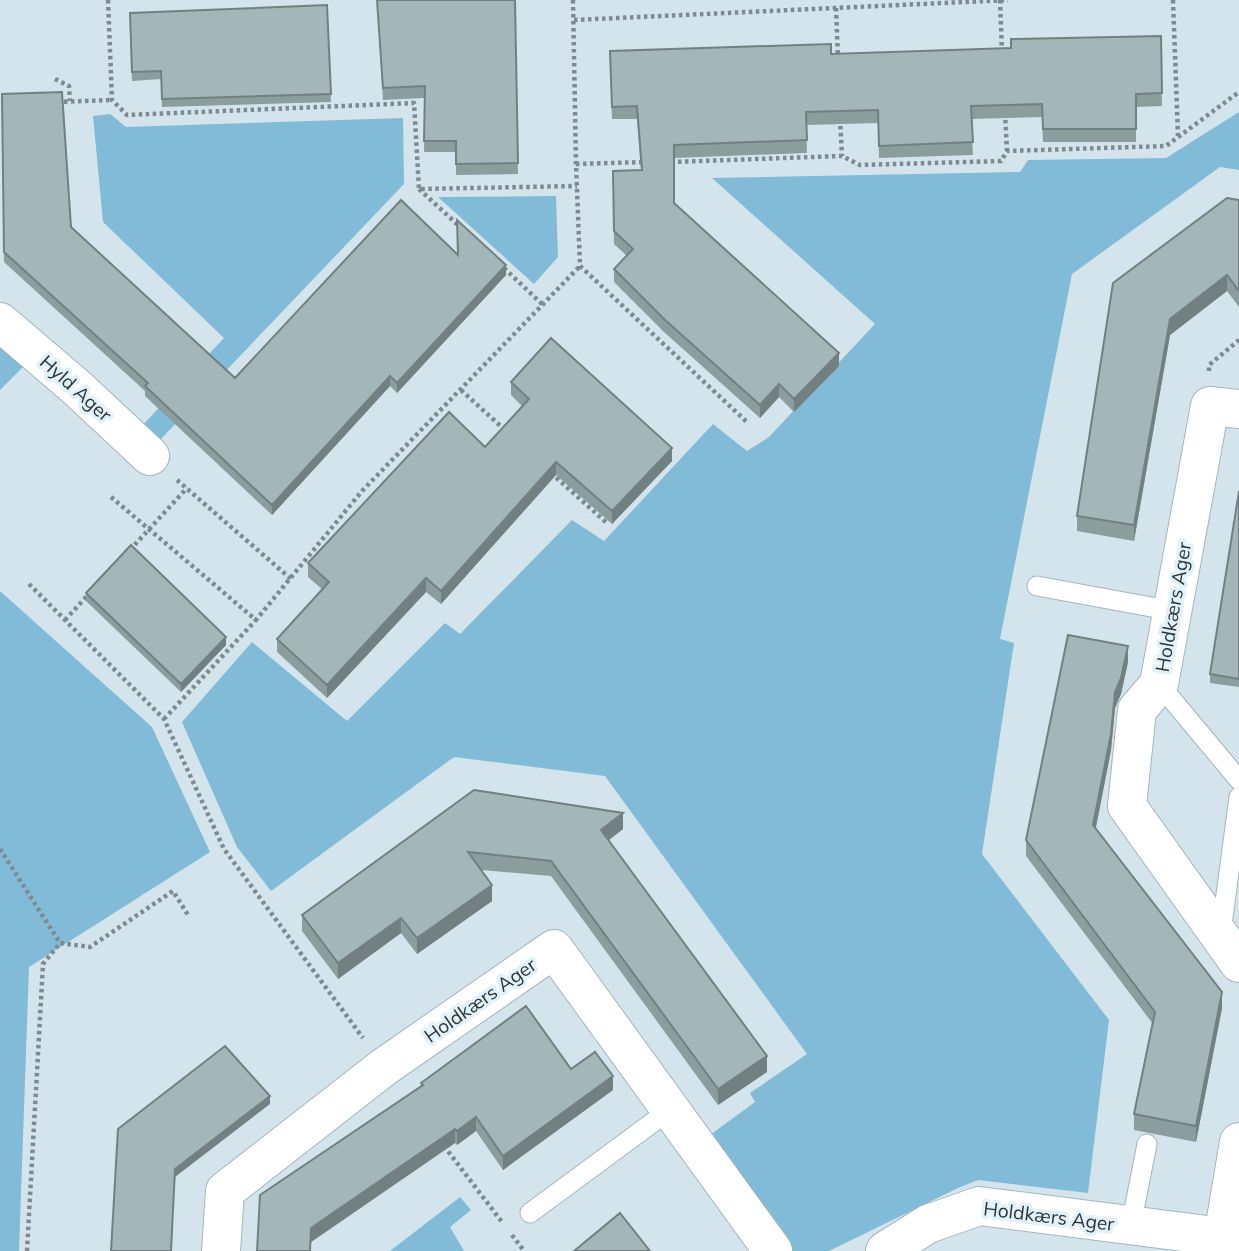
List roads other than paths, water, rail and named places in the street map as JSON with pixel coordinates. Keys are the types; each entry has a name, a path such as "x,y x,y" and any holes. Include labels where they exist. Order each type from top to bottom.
{"street":[{"name":"Hyld Ager","path":"0,322 76,387 150,456"},
{"name":"Holdkærs Ager","path":"1230,950 1127,806 1137,710 1159,684 1210,406 1239,409"},
{"name":"Holdkærs Ager","path":"221,1251 225,1191 384,1067 554,949 773,1251"},
{"name":"Holdkærs Ager","path":"886,1251 928,1224 979,1206 1131,1225 1229,1243 1239,1142"}],"lane":[{"path":"1037,586 1173,611"},
{"path":"1159,684 1237,773"},
{"path":"1230,950 1239,797"},
{"path":"530,1213 671,1109"},
{"path":"1131,1225 1147,1143"}]}
